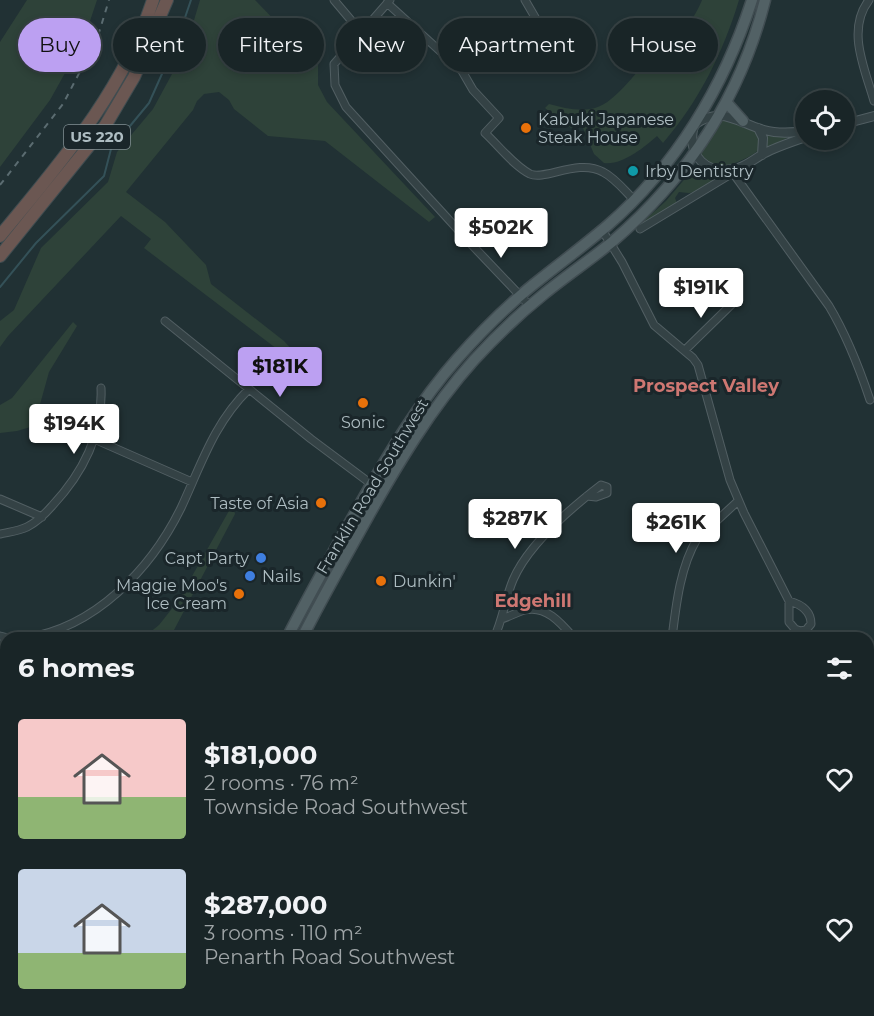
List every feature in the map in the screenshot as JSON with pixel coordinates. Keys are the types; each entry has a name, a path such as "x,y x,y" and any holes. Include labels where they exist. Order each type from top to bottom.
{"highway":[{"name":"US 220","path":"0,236 67,155 101,108 128,59 153,0"},
{"name":"US 220","path":"0,256 105,126 142,61 167,0"}],"main road":[{"name":"Franklin Road Southwest","path":"293,632 371,485 413,418 447,370 473,341 520,296 602,230 634,200 669,160 694,125 731,57 752,0"},
{"name":"Franklin Road Southwest","path":"305,632 382,492 455,382 496,337 530,306 611,243 662,194 695,154 727,103 747,60 765,0"},
{"path":"727,103 743,121"}],"street":[{"path":"334,0 349,18"},
{"path":"525,0 536,18"},
{"path":"869,0 861,13 857,32 874,101"},
{"path":"374,18 389,2 462,71 473,90 499,118 486,133 508,156 530,174 541,176 565,169 595,168 607,174 634,200"},
{"path":"336,62 334,64 335,85 346,107 530,306"},
{"path":"746,165 731,169 714,168 700,161 695,154 692,141 694,125 706,118 720,115 774,132 795,131"},
{"path":"855,121 874,116"},
{"path":"758,128 763,138 762,154"},
{"path":"640,229 762,154 795,141"},
{"path":"733,173 841,325 870,400"},
{"path":"602,230 654,325 693,358 701,373 723,458 738,501 789,601 788,617 792,626 800,631 806,630 811,624 810,615 803,607 789,601"},
{"path":"685,350 733,303"},
{"path":"165,321 382,492"},
{"path":"0,534 28,527 42,517 72,482 94,439 101,413 101,388"},
{"path":"48,632 78,621 108,601 142,566 169,530 218,427 231,407 249,389"},
{"path":"94,439 192,482"},
{"path":"496,632 513,580 527,555 587,496"},
{"path":"0,499 42,517"},
{"path":"673,632 682,581 693,546 697,539 738,501"},
{"path":"501,619 526,610 543,611 553,616 568,632"}],"green space":[{"path":"27,0 97,0 91,18 18,18 18,72 66,72 50,100 0,167 0,42"},
{"path":"200,0 255,0 272,18 218,18 218,72 318,72 318,85 327,102 435,217 429,222 325,141 268,136 234,109 229,100 219,92 204,94 126,192 165,222 206,265 211,284 284,341 305,364 302,368 144,248 151,239 121,216 0,347 0,321 14,310 41,248 108,182 117,152 153,109 173,72 206,72 206,18 195,18"},
{"path":"702,0 739,0 718,55 718,18 694,17"},
{"path":"637,72 710,72 688,110 663,143 657,136 618,162 604,163 594,154 583,128 571,128 545,108 549,104 584,110 595,108 619,92"},
{"path":"723,119 756,131 760,135 759,150 743,160 723,166 712,165 699,156"},
{"path":"764,134 786,137 787,138 766,148"},
{"path":"702,166 718,172 716,179 696,192 679,192 675,198 677,203 638,226 666,201 694,168"},
{"path":"73,322 77,326 49,372 34,426 0,433 0,405 12,398"},
{"path":"230,509 234,510 235,514 174,630 172,632 150,632 159,625 178,601"}],"waterway":[{"path":"0,287 36,243 104,176 111,149 149,103 178,38 191,0"}],"railway":[{"path":"0,185 63,104 97,39 109,0"}],"place":[{"name":"Kabuki Japanese Steak House","path":"526,128"},
{"name":"Irby Dentistry","path":"633,171"},
{"name":"Sonic","path":"363,403"},
{"name":"Taste of Asia","path":"321,503"},
{"name":"Capt Party","path":"261,558"},
{"name":"Nails","path":"250,576"},
{"name":"Dunkin'","path":"381,581"},
{"name":"Maggie Moo's Ice Cream","path":"239,594"}],"district":[{"name":"Prospect Valley","path":"706,386"},
{"name":"Edgehill","path":"533,601"}]}
